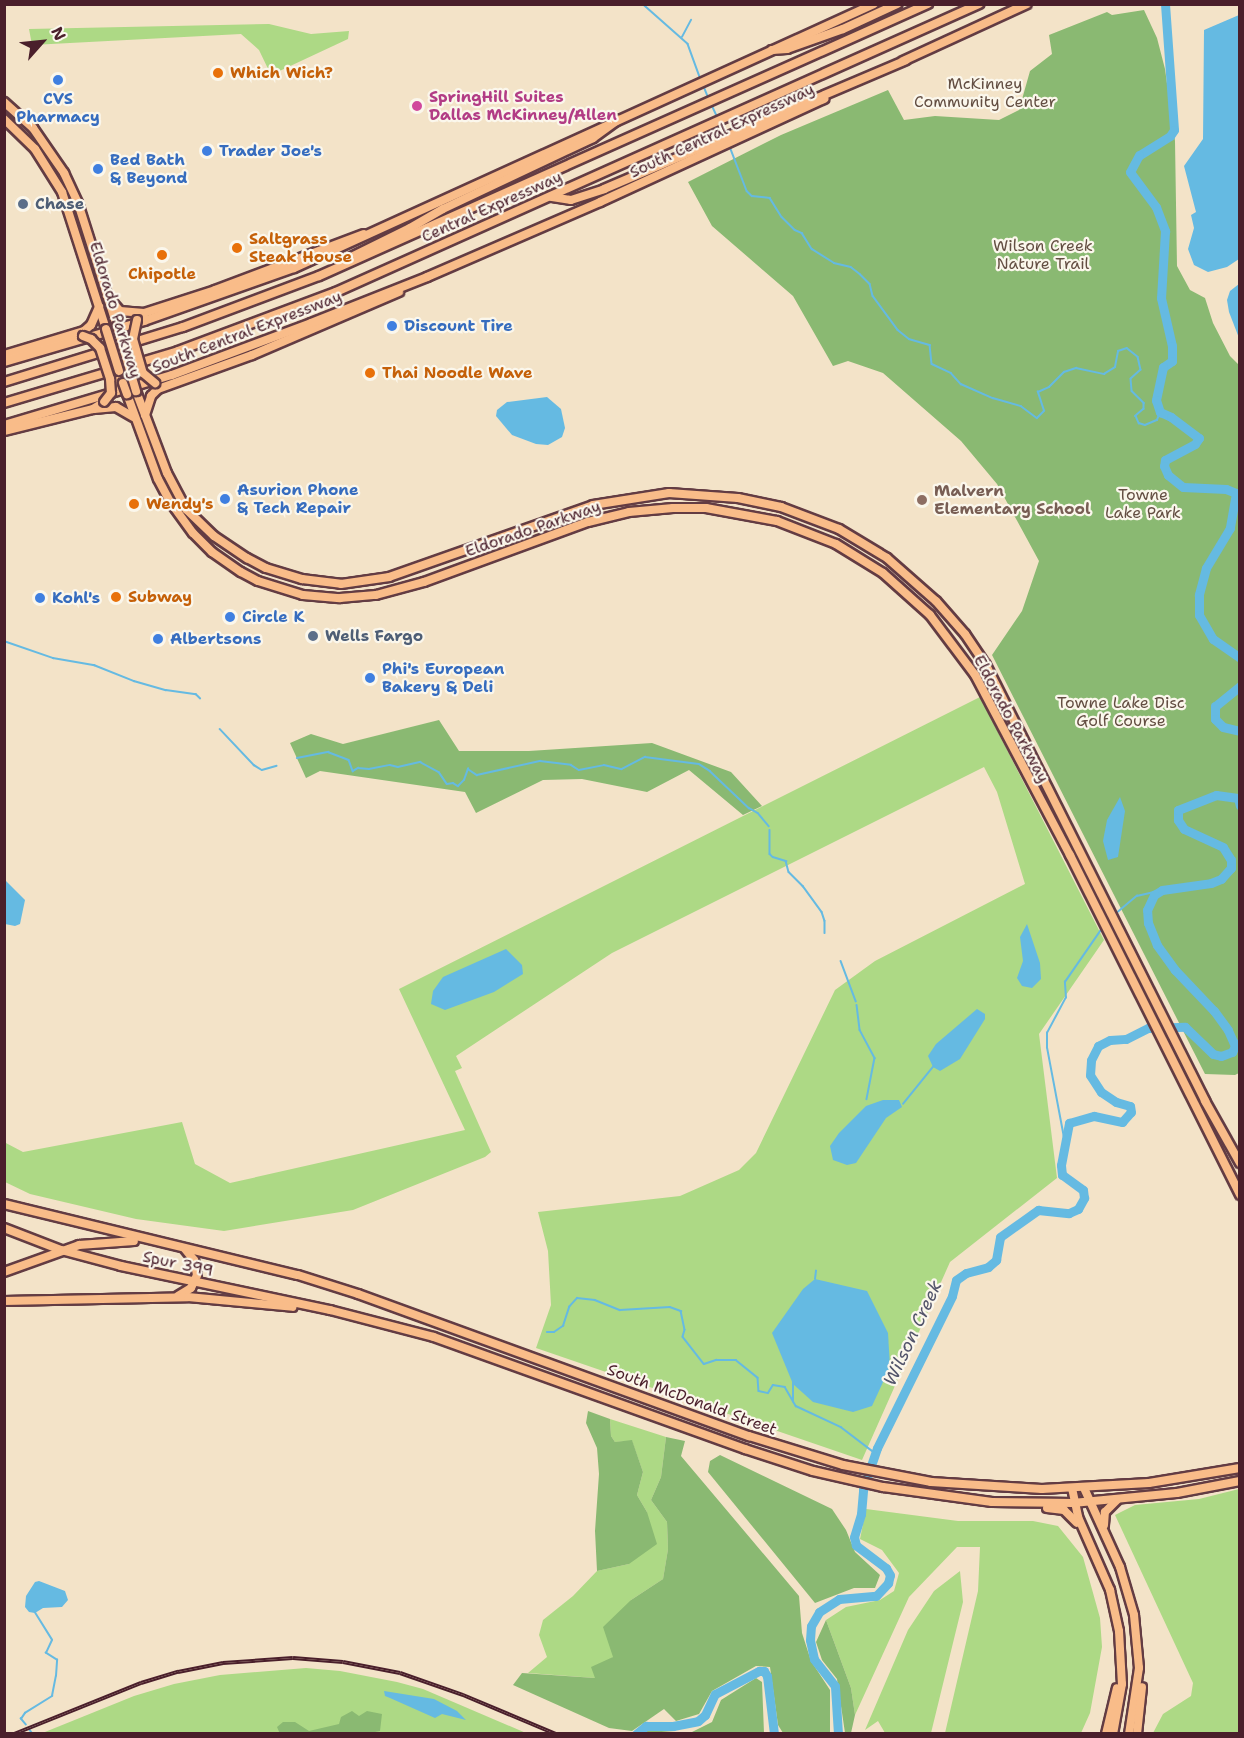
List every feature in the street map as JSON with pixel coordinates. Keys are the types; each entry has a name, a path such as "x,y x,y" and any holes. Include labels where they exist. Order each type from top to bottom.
{"highway":[{"path":"772,50 787,49 843,29 897,4"},
{"name":"Central Expressway","path":"4,382 162,334 319,276 928,4"},
{"name":"Central Expressway","path":"4,403 158,357 276,316 371,277 979,4"},
{"path":"551,196 571,200 716,146 861,77 906,60"},
{"path":"319,276 443,209 593,138 618,120"}],"main road":[{"path":"4,362 84,340 225,294 294,268 874,4"},
{"path":"906,60 1026,4"},
{"name":"Eldorado Parkway","path":"4,102 33,128 64,173 78,203 122,342 123,383 151,464 171,503 203,545 223,561 258,581 318,597 368,596 424,582 601,518 655,509 706,508 777,521 817,536 870,564 919,604 949,637 975,675 1070,855 1199,1110 1239,1195"},
{"name":"Eldorado Parkway","path":"4,119 35,149 62,192 106,330 136,391 179,498 196,521 226,545 266,568 317,582 361,582 410,571 592,505 650,495 708,494 765,502 823,522 876,550 926,590 958,625 986,664 1204,1101 1239,1163"},
{"name":"South Central Expressway","path":"177,381 252,355 364,309 427,277 716,146"},
{"path":"107,296 120,311 144,313 371,232"},
{"name":"South Central Expressway","path":"4,425 100,398 236,353 427,277"},
{"path":"4,355 74,336 90,327 99,307"},
{"path":"93,409 104,402 111,393 123,365 127,335 144,313"},
{"path":"137,320 133,339 143,373 157,384"},
{"path":"74,336 87,337 104,346 123,365 157,384 177,381"},
{"path":"87,337 102,352 110,379 111,393"},
{"path":"145,415 152,394 177,381"},
{"path":"4,431 93,409 116,407 134,417"},
{"path":"151,464 158,471 171,497 179,498"},
{"path":"706,508 708,494"},
{"path":"171,503 179,506 209,538 226,545"},
{"path":"419,568 424,582"},
{"path":"368,596 370,586 393,581 410,571"},
{"name":"Spur 399","path":"4,1204 151,1241"},
{"name":"Spur 399","path":"4,1228 61,1250 349,1315"},
{"path":"6,1273 61,1250 111,1241 151,1241"},
{"name":"South McDonald Street","path":"151,1241 298,1275 358,1294 749,1436 843,1465 886,1474 1001,1488 1083,1488 1149,1483 1239,1468"},
{"path":"174,1297 188,1291 195,1282 196,1265 185,1249"},
{"path":"6,1299 174,1297 265,1303 349,1315"},
{"name":"South McDonald Street","path":"349,1315 444,1341 793,1465 883,1487 992,1502 1073,1503 1195,1490 1239,1481"},
{"path":"1072,1488 1073,1503 1106,1580 1116,1614 1122,1661 1122,1684 1113,1734"},
{"path":"1083,1488 1120,1567 1132,1604 1142,1693 1137,1734"},
{"path":"1106,1535 1103,1515 1108,1507 1118,1500"},
{"path":"992,1502 1009,1506 1064,1510 1075,1520 1093,1550"},
{"path":"1106,1734 1118,1680 1116,1614"},
{"path":"1129,1734 1138,1686 1139,1658"},
{"path":"1122,1684 1138,1686"}],"green space":[{"path":"1144,10 1157,38 1165,69 1175,141 1177,266 1190,290 1205,298 1213,323 1230,356 1239,365 1239,1073 1235,1075 1205,1074 992,655 1022,611 1039,561 997,484 961,441 883,373 848,361 833,366 793,296 712,226 688,182 781,135 888,90 904,120 935,116 999,120 1019,110 1030,71 1052,54 1049,35 1107,12 1112,15"},
{"path":"269,24 311,34 349,31 348,39 271,75 259,50 241,34 32,45 29,29"},
{"path":"980,697 1104,940 1039,1034 1057,1178 950,1262 862,1460 536,1348 551,1305 548,1251 538,1212 680,1196 739,1170 756,1153 835,990 875,961 1025,884 997,792 984,767 612,953 456,1056 462,1068 455,1071 491,1152 485,1157 353,1210 224,1231 136,1219 30,1194 5,1182 4,1142 23,1152 182,1122 195,1164 230,1183 465,1130 399,989"},
{"path":"439,720 459,751 529,751 652,743 731,772 762,806 743,815 689,770 647,792 582,779 543,780 476,813 465,792 320,771 306,778 290,743 311,734 343,744"},
{"path":"588,1411 610,1419 611,1436 615,1442 632,1440 643,1472 637,1495 647,1512 657,1544 629,1564 597,1571 595,1531 599,1474 597,1448 586,1423"},
{"path":"610,1419 666,1437 661,1477 651,1500 667,1522 668,1549 663,1579 631,1600 613,1657 595,1678 528,1673 547,1657 539,1635 543,1620 573,1596 597,1571 629,1564 647,1512 637,1495 643,1472 632,1441 615,1442 611,1436"},
{"path":"666,1437 685,1441 681,1456 799,1596 802,1633 811,1661 830,1690 830,1733 783,1733 778,1725 770,1667 756,1666 712,1691 699,1714 676,1721 664,1709 632,1731 609,1728 513,1685 522,1673 595,1678 591,1667 613,1657 603,1627 631,1600 663,1579 668,1549 667,1522 651,1500 661,1477"},
{"path":"720,1455 832,1509 846,1530 855,1552 880,1575 875,1588 854,1588 815,1603 708,1472 710,1461"},
{"path":"1239,1489 1239,1733 1153,1733 1163,1714 1191,1696 1193,1683 1115,1515 1135,1505 1199,1499"},
{"path":"866,1509 958,1521 1033,1521 1058,1526 1083,1557 1100,1618 1102,1647 1090,1713 1081,1733 945,1733 978,1591 980,1547 957,1547 909,1597 855,1715 851,1688 826,1620 846,1607 880,1600 894,1591 899,1573 882,1550 860,1539"},
{"path":"960,1571 963,1602 931,1733 885,1733 878,1721 865,1730 908,1630 934,1591"},
{"path":"826,1620 851,1688 855,1715 851,1733 845,1733 837,1679 822,1660 816,1642"},
{"path":"306,1668 340,1671 423,1689 526,1733 40,1734 134,1696 174,1684 220,1675"},
{"path":"756,1678 762,1682 764,1733 690,1733 712,1722 721,1700"},
{"path":"352,1711 359,1716 367,1711 382,1714 380,1731 365,1734 280,1734 277,1727 283,1722 295,1722 309,1731 339,1724 341,1717"},
{"path":"647,1730 690,1733 643,1733"}],"water":[{"path":"1239,15 1239,259 1227,267 1208,272 1194,265 1188,249 1194,228 1191,215 1196,212 1184,166 1203,139 1204,30"},
{"path":"1239,284 1239,338 1227,300 1230,291"},
{"path":"547,397 561,409 565,428 562,437 548,445 536,444 512,435 496,416 497,410 507,402"},
{"path":"1120,797 1125,811 1118,857 1108,860 1103,841 1107,820"},
{"path":"5,880 25,900 20,924 15,926 5,924"},
{"path":"1027,924 1040,963 1041,979 1032,988 1022,986 1017,978 1023,961 1020,937"},
{"path":"506,949 522,965 523,974 494,992 445,1010 431,1004 433,991 443,977"},
{"path":"977,1009 985,1014 985,1019 960,1059 940,1071 933,1067 928,1056 936,1044"},
{"path":"883,1100 899,1100 902,1107 886,1118 856,1163 847,1165 833,1160 830,1146 839,1133 866,1106"},
{"path":"815,1279 867,1291 888,1333 890,1367 872,1406 853,1412 813,1402 793,1384 772,1333 803,1289"},
{"path":"39,1581 65,1591 68,1600 62,1607 43,1608 35,1613 29,1612 25,1607 26,1596 35,1582"},
{"path":"384,1691 434,1699 457,1711 466,1720 442,1714 435,1718 385,1696"}],"waterway":[{"path":"643,4 688,44 701,79"},
{"name":"Wilson Creek","path":"1165,4 1174,130 1170,136 1139,155 1130,172 1156,207 1165,231 1161,298 1172,346 1172,361 1163,367 1156,400 1160,412 1171,417 1199,438 1195,444 1165,460 1164,466 1168,475 1183,487 1226,489 1236,493 1230,528 1206,568 1199,595 1199,615 1213,639 1240,658"},
{"path":"682,37 691,20"},
{"path":"703,84 709,99"},
{"path":"711,103 718,118"},
{"path":"720,122 725,134"},
{"path":"729,144 747,191 752,196 770,198 782,217 795,230 802,233 812,249 834,263 851,267 860,274 870,284 873,296 898,330 909,339 930,345 932,364 951,373 961,384 993,398 1021,406 1037,418 1044,411 1038,392 1049,387 1064,372 1076,368 1104,374 1115,367 1118,351 1127,348 1138,357 1141,370 1131,379 1132,391 1144,403 1144,409 1136,416 1139,423 1145,425 1157,420 1160,412"},
{"path":"4,641 53,658 94,665 134,681 166,690 196,694 200,698"},
{"name":"Wilson Creek","path":"1240,686 1215,706 1215,719 1223,727 1240,731"},
{"path":"220,729 254,765 262,770 276,766"},
{"path":"297,758 328,752 349,760 353,771 358,768 369,769 390,765 398,767 420,762 439,772 447,784 453,783 458,786 464,780 468,769 477,775 540,761 571,765 579,770 604,765 622,769 645,757 699,764 710,771 749,808 758,813 769,826"},
{"name":"Wilson Creek","path":"838,1734 835,1686 814,1659 810,1640 811,1626 819,1612 839,1599 876,1596 888,1583 890,1575 886,1568 856,1545 854,1537 861,1514 863,1489 877,1448 952,1296 956,1280 966,1273 988,1267 996,1260 1000,1237 1038,1210 1069,1213 1078,1209 1084,1198 1083,1190 1062,1175 1061,1165 1069,1123 1094,1116 1122,1122 1131,1112 1130,1106 1116,1102 1101,1092 1090,1075 1091,1060 1098,1046 1110,1040 1126,1039 1148,1028 1185,1027 1213,1054 1221,1056 1232,1052 1235,1046 1228,1030 1214,1011 1175,970 1157,945 1148,923 1147,910 1154,895 1162,890 1211,883 1221,879 1231,868 1231,860 1223,847 1184,829 1178,820 1178,810 1216,795 1238,798 1240,806"},
{"path":"770,830 770,854 786,861 789,872 803,886 822,912 825,933"},
{"path":"1114,915 1137,896 1162,890"},
{"path":"1065,1143 1047,1048 1047,1033 1066,998 1065,982 1103,927"},
{"path":"841,961 856,1001"},
{"path":"857,1005 860,1030 875,1058 867,1099"},
{"name":"Wilson Creek","path":"1235,1046 1240,1038"},
{"path":"903,1104 933,1067"},
{"path":"815,1279 816,1271"},
{"path":"547,1332 554,1332 563,1326 569,1307 577,1298 595,1300 620,1310 670,1307 681,1311 685,1330 683,1337 704,1364 716,1360 736,1360 758,1378 759,1391 768,1393 773,1385 785,1387 796,1406 841,1427 875,1453"},
{"path":"793,1383 793,1402"},
{"path":"26,1725 21,1719 25,1713 52,1696 56,1676 57,1660 46,1653 52,1640 35,1613"},
{"name":"Wilson Creek","path":"636,1734 646,1726 673,1726 698,1721 705,1715 715,1694 759,1671 764,1671 767,1676 774,1734"},
{"path":"30,1730 33,1734"}],"railway":[{"path":"14,1734 141,1683 178,1672 223,1663 293,1658 343,1662 400,1673 463,1695 556,1734"}],"place":[{"name":"Which Wich?","path":"218,73"},
{"name":"CVS Pharmacy","path":"58,80"},
{"name":"SpringHill Suites Dallas McKinney/Allen","path":"417,106"},
{"name":"Trader Joe's","path":"207,151"},
{"name":"Bed Bath & Beyond","path":"98,169"},
{"name":"Chase","path":"23,204"},
{"name":"Saltgrass Steak House","path":"237,248"},
{"name":"Chipotle","path":"162,255"},
{"name":"Discount Tire","path":"392,326"},
{"name":"Thai Noodle Wave","path":"370,373"},
{"name":"Asurion Phone & Tech Repair","path":"225,499"},
{"name":"Malvern Elementary School","path":"922,500"},
{"name":"Wendy's","path":"134,504"},
{"name":"Subway","path":"116,597"},
{"name":"Kohl's","path":"40,598"},
{"name":"Circle K","path":"230,617"},
{"name":"Wells Fargo","path":"313,636"},
{"name":"Albertsons","path":"158,639"},
{"name":"Phi's European Bakery & Deli","path":"370,678"}],"park label":[{"name":"McKinney Community Center","path":"985,93"},
{"name":"Wilson Creek Nature Trail","path":"1043,255"},
{"name":"Towne Lake Park","path":"1143,504"},
{"name":"Towne Lake Disc Golf Course","path":"1121,712"}]}
